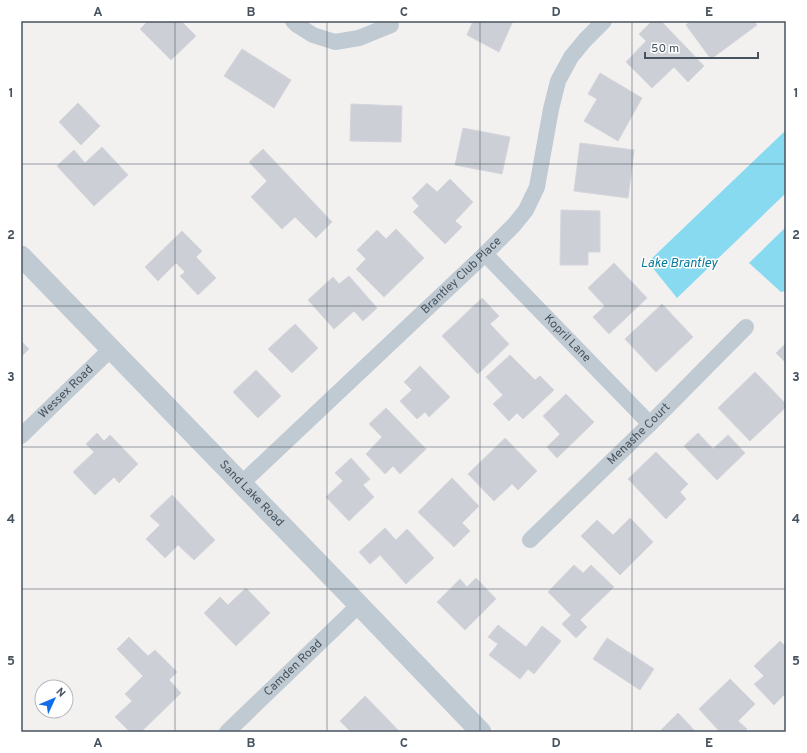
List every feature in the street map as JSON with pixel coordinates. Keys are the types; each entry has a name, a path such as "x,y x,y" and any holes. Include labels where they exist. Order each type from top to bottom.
{"street":[{"path":"293,21 313,35 335,42 359,38 391,25"},
{"name":"Brantley Club Place","path":"242,483 485,254 514,225 526,210 537,187 551,109 558,81 571,57 604,21"},
{"name":"Kopril Lane","path":"485,254 650,424"},
{"name":"Sand Lake Road","path":"21,256 481,732"},
{"name":"Menashe Court","path":"530,540 650,424 746,327"},
{"name":"Wessex Road","path":"21,436 111,349"},
{"name":"Camden Road","path":"227,732 359,605"}],"water":[{"name":"Lake Brantley","path":"786,130 786,193 677,298 648,262"},
{"path":"786,227 786,291 781,292 749,263"}],"building":[{"path":"148,21 181,21 196,36 171,60 140,29"},
{"path":"473,21 513,21 499,52 467,35"},
{"path":"652,21 661,21 704,66 688,82 674,67 652,88 626,62 646,41 639,34"},
{"path":"691,21 754,21 757,25 711,59 686,25"},
{"path":"242,49 291,80 274,108 224,76"},
{"path":"600,73 642,98 618,141 584,121 597,99 588,94"},
{"path":"78,103 100,126 81,145 59,122"},
{"path":"351,104 402,106 401,142 350,141"},
{"path":"463,128 510,137 502,174 455,165"},
{"path":"580,143 634,150 628,198 574,191"},
{"path":"102,147 128,175 94,206 57,166 74,150 85,163"},
{"path":"263,149 332,222 316,238 295,217 282,229 251,197 267,181 249,162"},
{"path":"450,179 473,202 455,221 462,227 445,244 413,212 419,206 412,198 427,183 437,192"},
{"path":"561,210 600,211 600,252 588,252 588,265 560,265"},
{"path":"396,229 424,258 384,297 356,269 366,259 357,250 377,230 386,239"},
{"path":"182,231 202,251 196,257 216,278 198,295 180,276 185,272 176,263 158,281 145,267"},
{"path":"614,263 647,298 609,334 593,317 605,306 588,288"},
{"path":"349,276 377,308 363,321 354,311 334,329 308,300 333,277 339,284"},
{"path":"482,298 499,316 490,324 509,344 478,374 442,336"},
{"path":"662,304 693,337 656,372 625,339"},
{"path":"295,324 318,348 292,373 268,349"},
{"path":"21,341 29,349 21,357"},
{"path":"786,343 786,363 776,353"},
{"path":"510,355 535,380 540,376 554,390 523,419 517,413 509,421 493,404 503,395 486,377"},
{"path":"420,366 450,397 429,417 425,412 417,419 400,401 412,390 404,382"},
{"path":"256,370 281,396 258,418 233,392"},
{"path":"755,372 786,404 786,407 750,441 718,408"},
{"path":"566,394 594,422 557,458 547,447 560,434 543,416"},
{"path":"386,408 426,449 400,474 393,466 385,474 366,454 382,437 369,424"},
{"path":"97,433 104,441 110,435 138,464 119,483 114,477 95,495 73,472 94,452 86,444"},
{"path":"698,433 713,449 728,435 745,453 717,480 684,446"},
{"path":"505,438 537,471 518,490 512,484 494,501 468,474"},
{"path":"656,452 688,484 680,492 686,499 666,519 628,479"},
{"path":"351,458 370,479 363,485 374,497 349,521 326,497 343,481 335,473"},
{"path":"452,478 479,506 462,523 470,531 454,547 418,512"},
{"path":"172,495 215,540 194,560 178,545 165,558 146,539 160,525 150,516"},
{"path":"630,518 653,542 620,575 581,536 597,520 613,535"},
{"path":"385,528 396,540 407,529 434,558 406,584 380,555 370,564 359,552"},
{"path":"574,565 583,573 591,565 614,587 580,620 587,627 576,638 562,624 571,615 548,592"},
{"path":"476,578 496,599 465,630 437,602 460,579 467,587"},
{"path":"246,588 270,613 236,646 204,613 220,597 228,605"},
{"path":"498,625 526,647 542,626 561,641 534,674 528,669 520,679 489,655 498,644 488,637"},
{"path":"129,637 148,656 155,650 177,672 169,680 181,693 141,732 130,732 115,717 132,701 125,694 143,676 117,649"},
{"path":"607,638 654,669 640,690 593,659"},
{"path":"780,641 786,647 786,693 774,705 754,684 764,676 754,666"},
{"path":"730,679 755,704 738,721 747,729 744,732 720,732 699,709"},
{"path":"365,696 400,732 351,732 340,721"},
{"path":"678,713 696,732 663,732 661,730"}]}
